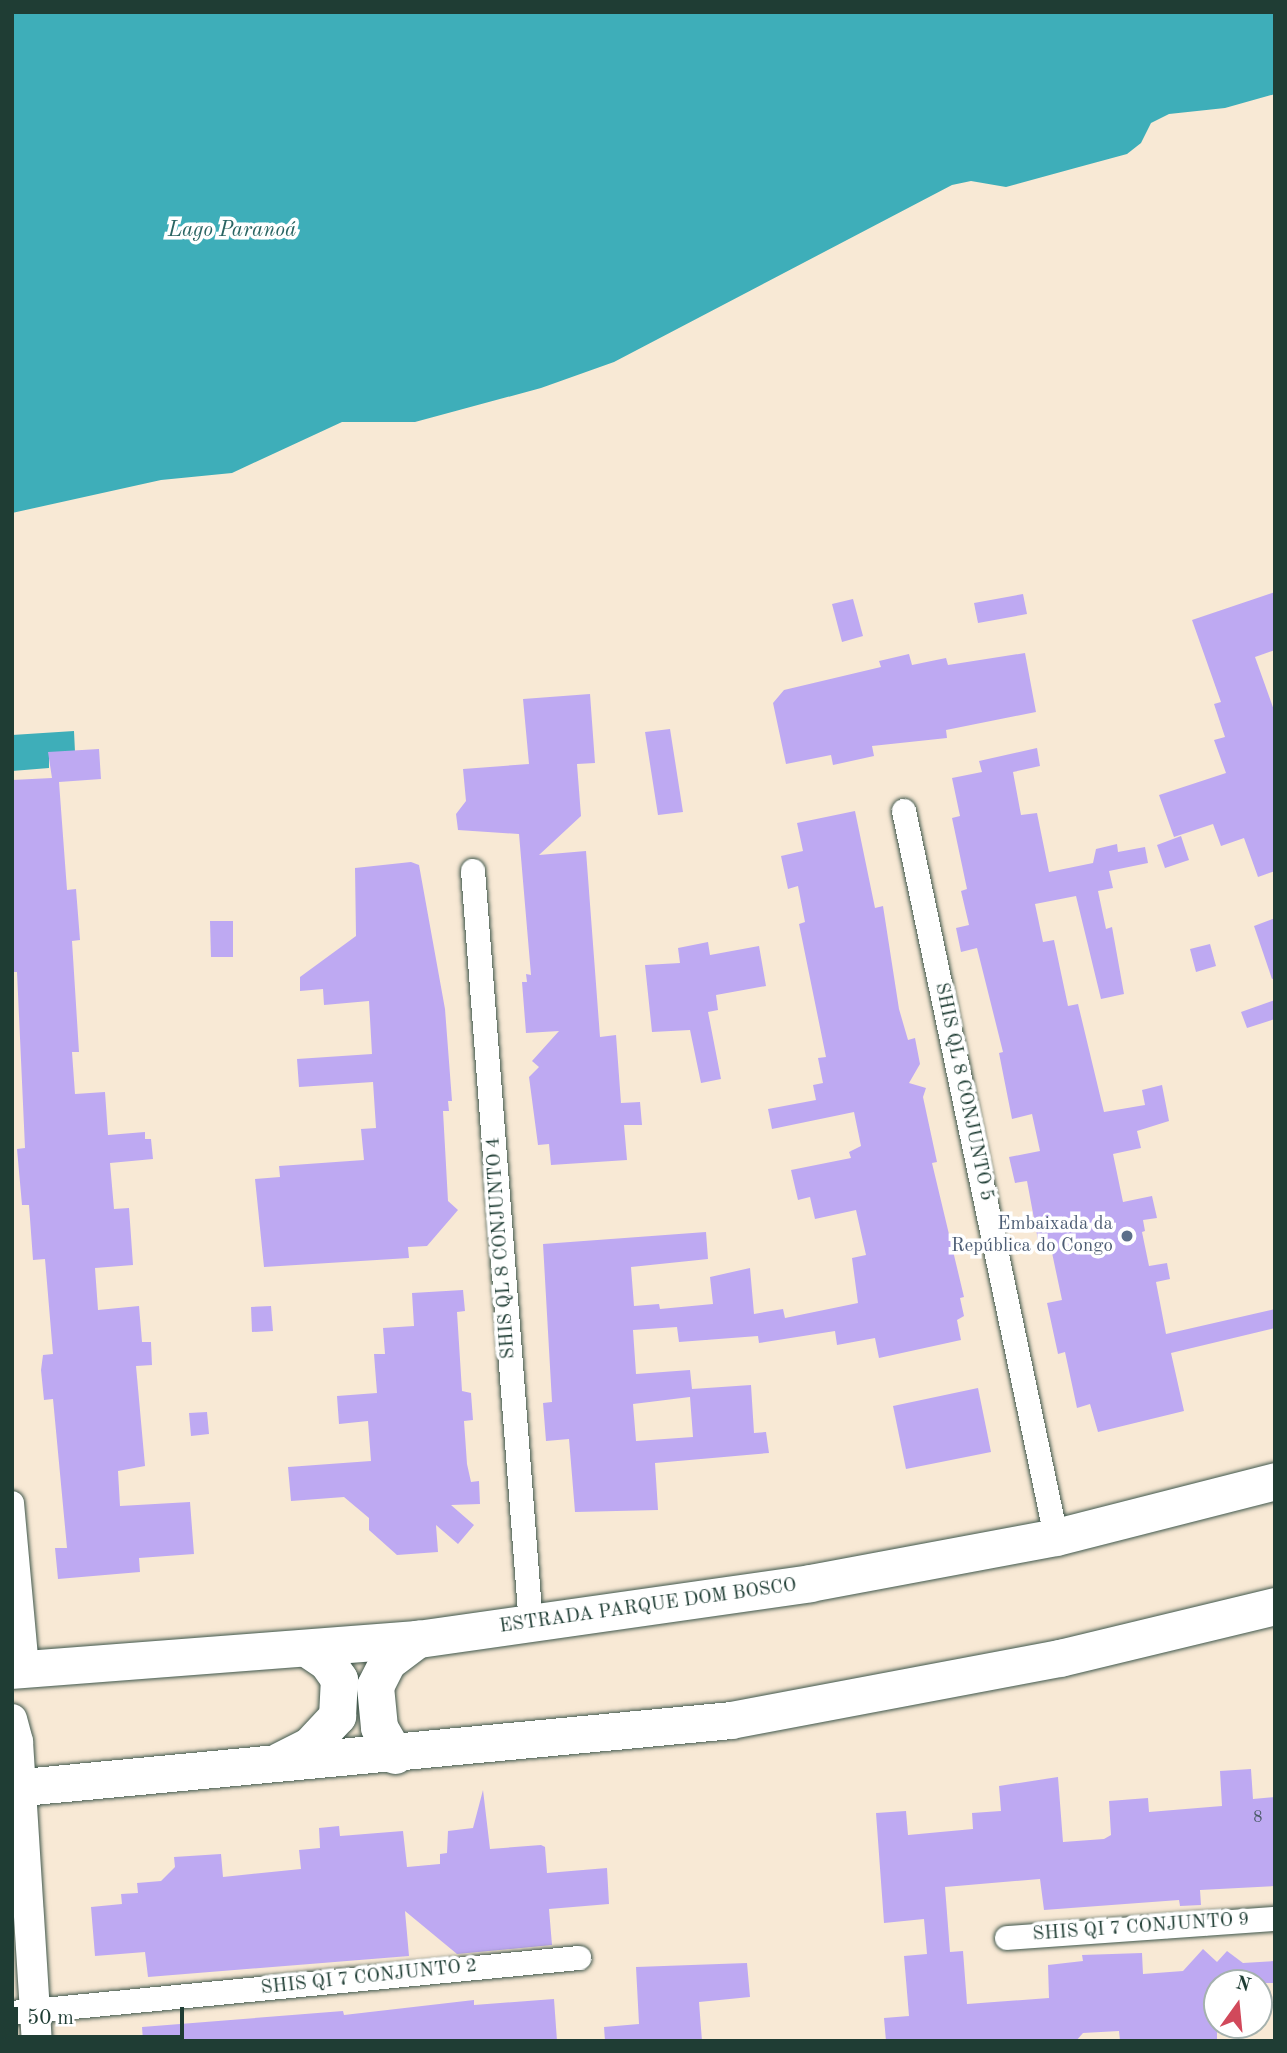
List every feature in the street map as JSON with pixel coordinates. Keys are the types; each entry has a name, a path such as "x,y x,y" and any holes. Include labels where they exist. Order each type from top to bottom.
{"main road":[{"name":"ESTRADA PARQUE DOM BOSCO","path":"20,1670 418,1639 810,1583 1056,1537 1273,1483"},
{"path":"18,1809 268,1767 731,1720 1060,1658 1275,1606"},
{"path":"395,1755 379,1727 375,1686 387,1662 418,1639"},
{"path":"268,1767 310,1745 337,1716 338,1679 327,1662 306,1648"}],"street":[{"name":"SHIS QL 8 CONJUNTO 5","path":"904,811 1056,1537"},
{"name":"SHIS QL 8 CONJUNTO 4","path":"473,871 531,1624"},
{"path":"12,1503 20,1670"},
{"path":"12,1719 18,1809 23,2012 37,2041"},
{"name":"SHIS QI 7 CONJUNTO 9","path":"1007,1938 1275,1919"},
{"name":"SHIS QI 7 CONJUNTO 2","path":"23,2012 579,1958"}],"water":[{"name":"Lago Paranoá","path":"12,12 1275,12 1275,94 1225,108 1169,114 1151,123 1141,143 1127,154 1006,187 971,181 952,185 614,362 541,388 415,422 342,422 232,473 161,480 12,513"},
{"path":"74,731 75,752 49,753 49,768 12,771 12,735"}],"building":[{"path":"1275,592 1275,650 1255,657 1275,713 1275,871 1258,877 1244,838 1221,846 1213,824 1174,837 1159,795 1226,773 1214,740 1225,737 1214,704 1221,702 1192,620"},
{"path":"1023,594 1027,614 978,623 974,603"},
{"path":"853,599 863,636 842,642 832,604"},
{"path":"1025,653 1036,712 946,730 947,738 872,746 874,756 833,765 831,755 786,764 773,703 784,690 881,667 879,661 909,654 912,665 946,658 948,665"},
{"path":"590,694 595,763 577,764 581,816 539,855 586,851 600,1037 616,1035 621,1103 640,1102 642,1125 624,1125 627,1160 551,1165 549,1144 538,1145 529,1077 539,1067 532,1061 559,1031 526,1033 522,982 527,982 526,974 531,975 519,834 458,830 456,814 466,801 463,769 529,764 523,699"},
{"path":"670,729 683,812 658,815 645,732"},
{"path":"1037,748 1040,766 1013,772 1021,815 1037,813 1049,872 1093,863 1096,849 1117,844 1118,852 1145,847 1148,863 1109,871 1113,888 1098,891 1106,929 1112,927 1124,994 1101,999 1076,896 1035,904 1043,942 1054,940 1068,1006 1078,1004 1104,1112 1145,1105 1142,1090 1162,1085 1169,1121 1137,1131 1141,1148 1113,1154 1123,1202 1152,1196 1157,1218 1143,1220 1145,1231 1142,1232 1149,1266 1167,1263 1170,1279 1156,1282 1166,1334 1275,1309 1275,1328 1171,1353 1184,1411 1098,1432 1090,1404 1077,1408 1065,1352 1058,1354 1047,1303 1062,1300 1051,1248 1040,1251 1027,1181 1015,1183 1009,1157 1040,1151 1032,1114 1012,1119 999,1053 1003,1052 977,948 961,952 956,928 969,925 961,891 967,889 952,818 960,816 952,778 982,772 979,761"},
{"path":"99,749 101,779 59,782 67,890 76,889 80,940 72,941 79,1052 72,1052 75,1094 105,1092 108,1135 145,1132 145,1139 151,1139 153,1159 110,1163 114,1209 129,1208 133,1265 95,1268 98,1310 139,1306 142,1342 151,1342 152,1365 136,1366 145,1466 118,1471 120,1506 190,1502 194,1554 139,1558 140,1572 58,1579 55,1548 67,1548 53,1399 44,1400 41,1370 43,1355 53,1354 45,1259 33,1260 29,1205 22,1205 17,1149 25,1148 17,972 12,972 12,780 52,778 48,752"},
{"path":"855,811 875,908 883,906 899,1009 908,1040 915,1038 920,1064 909,1083 926,1088 923,1097 937,1162 932,1163 964,1297 960,1298 964,1316 957,1320 961,1340 879,1358 875,1338 837,1345 835,1331 759,1343 758,1336 679,1342 677,1327 633,1330 636,1374 690,1370 692,1389 751,1385 754,1433 766,1432 769,1453 655,1463 658,1510 575,1512 569,1439 546,1441 543,1403 552,1402 543,1244 706,1232 708,1259 631,1267 634,1306 659,1304 660,1309 713,1304 710,1277 750,1268 754,1314 783,1309 785,1318 858,1303 852,1258 866,1255 856,1210 815,1219 810,1197 798,1200 791,1170 851,1158 849,1152 861,1146 854,1112 772,1129 768,1109 816,1100 813,1085 823,1083 818,1058 826,1057 799,924 805,922 798,886 788,889 781,856 803,851 797,823","holes":["690,1397 693,1437 636,1441 633,1404"]},
{"path":"1181,836 1189,860 1165,868 1157,845"},
{"path":"411,862 419,865 445,1009 452,1101 448,1101 449,1111 443,1111 448,1201 458,1210 427,1246 408,1247 409,1258 264,1267 255,1179 280,1177 279,1166 364,1160 361,1129 376,1128 373,1082 299,1087 297,1059 372,1054 369,1001 324,1005 323,989 300,991 300,977 356,936 355,868"},
{"path":"1275,918 1275,978 1272,979 1254,926"},
{"path":"210,921 233,921 233,957 211,957"},
{"path":"708,942 710,955 759,946 766,986 716,995 718,1010 708,1012 721,1079 701,1083 690,1030 652,1032 645,965 680,963 678,948"},
{"path":"1210,944 1216,966 1196,972 1190,949"},
{"path":"1275,1000 1275,1019 1247,1028 1241,1012"},
{"path":"463,1290 465,1311 457,1312 462,1391 471,1393 473,1420 464,1421 467,1464 471,1482 479,1481 480,1504 451,1505 474,1525 458,1544 436,1525 438,1552 397,1555 369,1530 369,1518 344,1497 291,1501 288,1467 371,1461 368,1421 339,1424 337,1396 377,1393 374,1354 385,1354 383,1328 414,1326 412,1293"},
{"path":"271,1306 273,1331 252,1332 251,1307"},
{"path":"978,1388 991,1452 906,1469 893,1406"},
{"path":"207,1412 209,1434 191,1436 189,1413"},
{"path":"1251,1769 1253,1799 1275,1797 1275,1886 1200,1890 1201,1905 1180,1906 1179,1900 1044,1910 1040,1879 945,1887 950,1952 963,1951 967,2004 1049,1998 1048,1965 1083,1961 1082,1955 1142,1953 1143,1974 1183,1971 1203,1949 1217,1962 1227,1951 1243,1963 1275,1961 1275,1983 1273,1969 1203,1969 1203,2039 1217,2041 1120,2041 1119,2031 1083,2033 1076,2041 886,2041 884,2018 909,2016 904,1956 927,1954 924,1919 884,1923 876,1813 906,1811 908,1835 973,1829 972,1813 1001,1811 999,1786 1058,1777 1063,1842 1104,1839 1111,1835 1109,1801 1148,1798 1149,1812 1222,1806 1220,1771"},
{"path":"483,1790 490,1849 541,1845 545,1847 547,1873 607,1868 609,1904 549,1909 552,1945 457,1954 405,1911 409,1956 148,1977 145,1952 95,1956 91,1907 122,1904 121,1894 138,1893 137,1883 161,1881 175,1867 174,1857 221,1854 223,1877 301,1869 299,1850 320,1848 319,1828 339,1826 340,1836 403,1831 407,1867 440,1864 440,1854 447,1853 448,1831 473,1828"},
{"path":"747,1963 750,1997 699,2002 702,2041 605,2041 604,2027 639,2024 636,1967"},
{"path":"554,1999 557,2041 143,2041 142,2027 343,2011 344,2015 474,2000 474,2005"}],"place":[{"name":"Embaixada da República do Congo","path":"1127,1236"}]}
